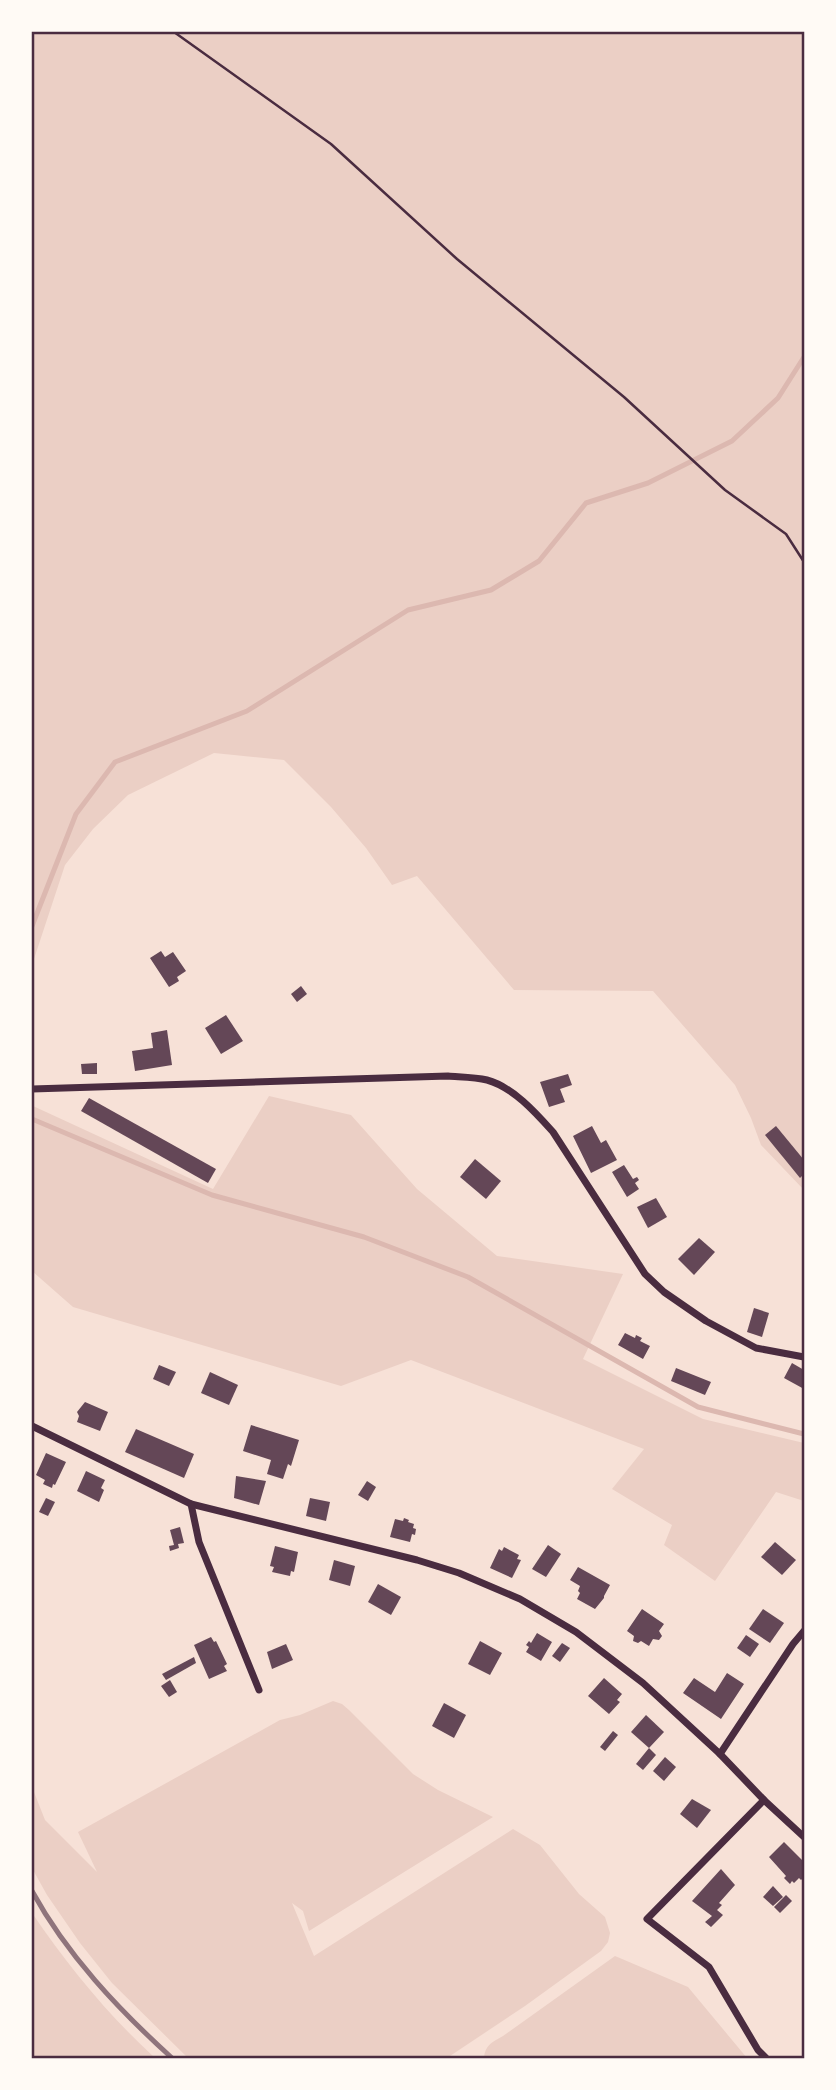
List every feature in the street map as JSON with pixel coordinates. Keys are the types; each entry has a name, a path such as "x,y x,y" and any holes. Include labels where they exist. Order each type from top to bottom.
{"street":[{"path":"32,1089 448,1076 488,1080 507,1089 538,1115 553,1132 645,1274 664,1292 706,1321 756,1348 804,1357"},
{"path":"32,1426 191,1504 417,1560 459,1573 520,1599 576,1632 643,1683 804,1837"},
{"path":"191,1504 199,1542 259,1690"},
{"path":"720,1754 804,1631"},
{"path":"765,1800 648,1919 709,1967 766,2059"},
{"path":"797,1830 804,1822"}],"path":[{"path":"174,32 331,144 457,259 624,397 725,490 786,534 804,562"}],"shaded area":[{"path":"32,32 804,32 804,1190 761,1145 735,1085 653,991 514,990 417,876 392,885 366,848 331,807 284,760 214,753 128,795 93,829 65,865 32,965"},
{"path":"269,1096 351,1115 417,1189 497,1256 623,1274 583,1359 703,1419 804,1443 804,1501 776,1492 715,1581 664,1545 672,1525 612,1489 644,1449 411,1360 341,1386 73,1307 32,1271 33,1106 213,1189"},
{"path":"333,1701 349,1710 413,1774 438,1790 493,1817 309,1931 303,1911 292,1903 314,1956 513,1829 540,1845 579,1894 605,1917 610,1933 608,1942 601,1951 525,2006 447,2058 188,2058 112,1983 47,1895 32,1868 32,1787 45,1820 97,1872 78,1832 280,1720"},
{"path":"32,1913 89,1989 155,2058 32,2058"},
{"path":"615,1956 688,1987 747,2058 484,2058 492,2042"}],"building":[{"path":"161,951 165,957 173,952 186,971 177,977 179,981 169,987 150,958"},
{"path":"301,986 307,994 297,1002 291,994"},
{"path":"226,1015 243,1041 221,1054 205,1028"},
{"path":"167,1030 172,1065 135,1071 132,1051 153,1048 151,1033"},
{"path":"97,1063 97,1074 82,1074 81,1064"},
{"path":"568,1074 572,1085 560,1089 565,1102 549,1107 540,1082"},
{"path":"89,1098 216,1169 208,1183 81,1111"},
{"path":"592,1126 601,1143 606,1140 617,1160 591,1173 573,1136"},
{"path":"776,1126 804,1160 804,1174 800,1178 765,1135"},
{"path":"475,1159 501,1181 486,1199 460,1177"},
{"path":"624,1165 633,1179 637,1177 639,1180 635,1183 639,1189 627,1197 612,1172"},
{"path":"656,1198 667,1217 648,1228 637,1207"},
{"path":"699,1238 715,1252 694,1275 678,1259"},
{"path":"754,1308 769,1313 762,1337 747,1332"},
{"path":"625,1333 642,1338 640,1341 650,1346 643,1359 618,1345"},
{"path":"792,1363 804,1370 804,1389 784,1378"},
{"path":"159,1365 176,1372 169,1386 153,1379"},
{"path":"676,1368 711,1382 705,1395 671,1381"},
{"path":"210,1372 238,1385 229,1405 201,1393"},
{"path":"85,1402 108,1412 100,1431 77,1422 77,1412"},
{"path":"251,1425 299,1440 291,1466 288,1464 283,1479 267,1474 271,1460 243,1451"},
{"path":"136,1429 194,1454 184,1478 125,1452"},
{"path":"46,1453 66,1462 52,1488 43,1484 45,1480 36,1475"},
{"path":"86,1471 105,1480 99,1502 77,1491"},
{"path":"236,1476 266,1481 259,1505 234,1498"},
{"path":"367,1481 376,1487 368,1501 358,1495"},
{"path":"46,1498 55,1502 48,1516 39,1512"},
{"path":"310,1498 330,1502 326,1521 306,1516"},
{"path":"404,1518 414,1524 413,1528 416,1529 410,1542 390,1537 395,1519 403,1521"},
{"path":"180,1527 184,1543 178,1544 179,1548 170,1551 169,1546 174,1545 170,1530"},
{"path":"775,1542 796,1560 782,1575 761,1557"},
{"path":"548,1545 561,1554 546,1577 532,1569"},
{"path":"275,1546 298,1552 294,1572 291,1571 290,1576 272,1572 274,1567 270,1566"},
{"path":"504,1547 519,1555 517,1559 521,1560 512,1578 490,1568 499,1549 502,1551"},
{"path":"334,1560 355,1566 350,1586 329,1580"},
{"path":"578,1567 610,1585 595,1609 577,1599 580,1586 570,1580"},
{"path":"378,1584 401,1597 391,1615 368,1602"},
{"path":"642,1609 664,1624 659,1631 662,1636 659,1640 653,1639 649,1646 641,1641 633,1641 634,1636 627,1631"},
{"path":"763,1609 784,1623 770,1643 749,1629"},
{"path":"537,1633 552,1642 541,1661 526,1652 529,1647 526,1645 529,1641 531,1643"},
{"path":"746,1635 759,1644 750,1657 737,1648"},
{"path":"211,1637 216,1641 227,1664 224,1666 227,1671 209,1679 194,1645"},
{"path":"480,1641 502,1653 490,1675 468,1664"},
{"path":"562,1643 570,1648 560,1662 552,1656"},
{"path":"286,1644 293,1660 272,1669 267,1652"},
{"path":"194,1657 196,1663 166,1680 162,1674"},
{"path":"727,1673 744,1684 721,1719 683,1693 694,1678 715,1692"},
{"path":"604,1678 622,1694 617,1700 620,1702 609,1714 588,1696"},
{"path":"170,1680 177,1692 169,1697 161,1686"},
{"path":"444,1703 466,1715 454,1738 432,1726"},
{"path":"646,1715 664,1732 649,1748 631,1732"},
{"path":"613,1731 618,1735 605,1751 600,1747"},
{"path":"649,1748 656,1755 643,1770 636,1764"},
{"path":"665,1757 676,1767 664,1781 653,1771"},
{"path":"692,1799 711,1810 697,1828 680,1814"},
{"path":"784,1842 804,1862 804,1877 790,1884 769,1857"},
{"path":"721,1869 735,1885 719,1903 722,1905 717,1910 723,1915 711,1927 705,1922 712,1916 692,1901"},
{"path":"773,1886 783,1897 773,1906 763,1897"},
{"path":"786,1895 792,1901 780,1913 774,1907"}],"waterway":[{"path":"32,926 76,814 115,762 247,711 408,610 491,590 539,561 586,503 648,483 732,441 778,398 804,357"},
{"path":"32,1119 212,1195 364,1237 468,1277 698,1407 804,1434"}],"railway":[{"path":"32,1891 77,1959 132,2020 172,2058"}]}
